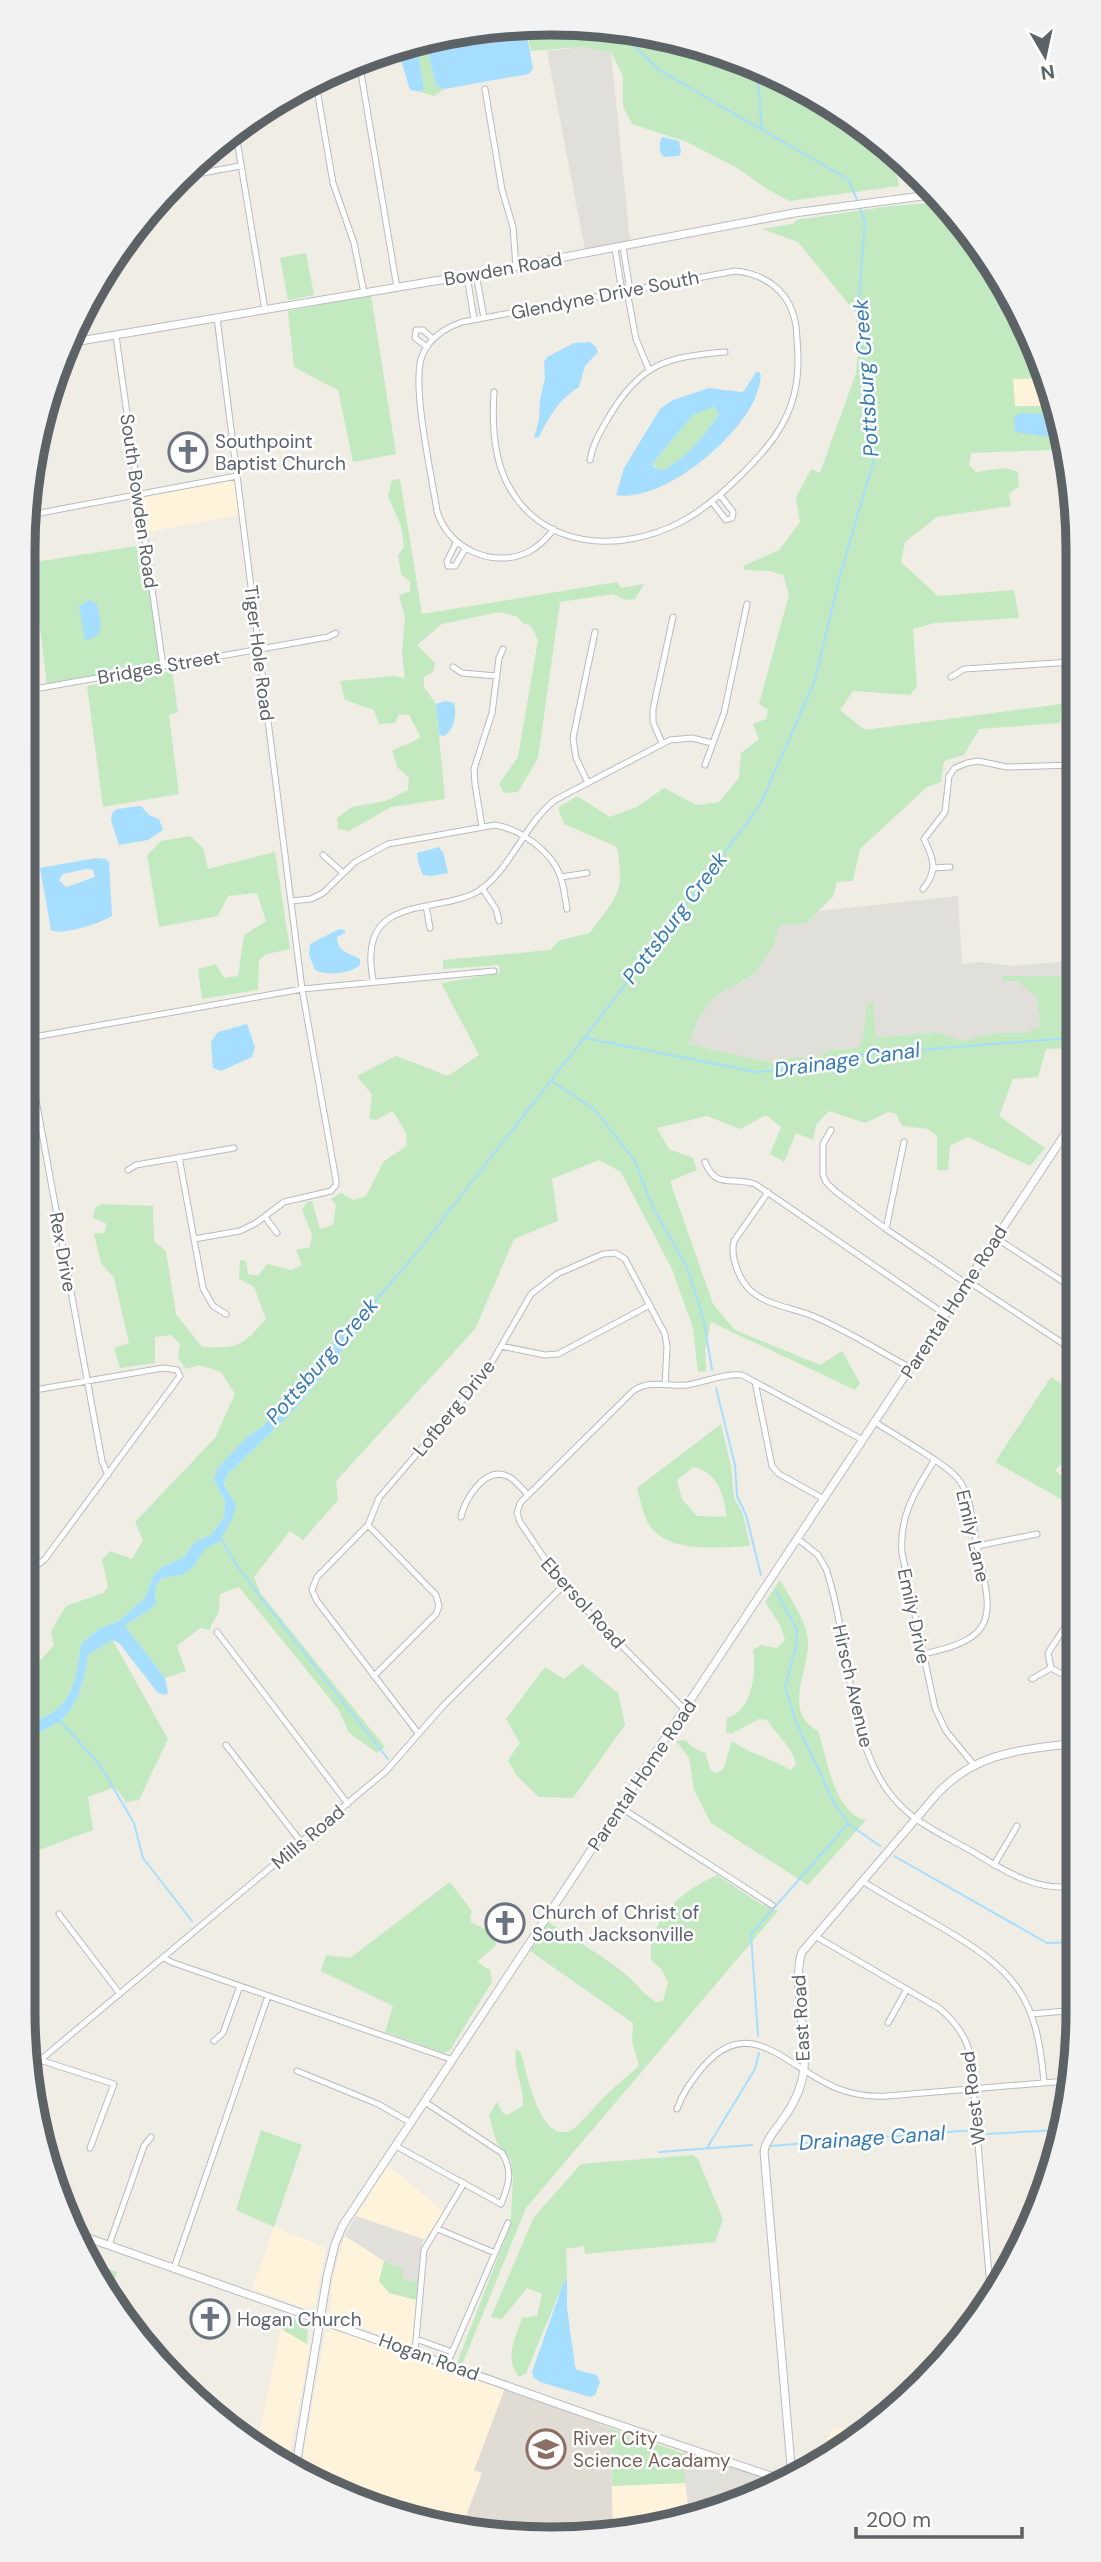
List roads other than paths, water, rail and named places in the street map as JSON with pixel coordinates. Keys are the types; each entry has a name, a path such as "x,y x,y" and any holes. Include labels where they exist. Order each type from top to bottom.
{"street":[{"path":"361,71 397,288"},
{"path":"485,89 502,190 513,227 516,267"},
{"path":"317,91 331,174 354,243 365,293"},
{"path":"237,142 265,310"},
{"path":"200,174 240,166"},
{"name":"Bowden Road","path":"79,341 476,275 830,207 924,195"},
{"path":"619,248 629,284 627,290 636,338 649,370"},
{"name":"Glendyne Drive South","path":"433,339 452,325 474,319 627,290 735,271 762,277 778,288 793,312 799,365 794,395 789,413 772,442 720,495"},
{"path":"476,275 484,318"},
{"path":"467,276 474,319"},
{"name":"Tiger Hole Road","path":"217,318 302,989 336,1180 334,1189 328,1193 284,1202 265,1217"},
{"path":"427,346 415,338 416,330 422,330 433,339 419,365 418,386 437,512 444,529 465,549 491,557 516,556 538,546 554,529"},
{"name":"South Bowden Road","path":"116,336 163,666"},
{"path":"590,460 598,435 619,401 632,384 649,370 681,357 725,352"},
{"path":"494,393 495,440 506,480 524,507 554,529 583,540 627,540 673,526 720,495 733,512 732,518 723,518 712,502"},
{"path":"36,514 237,476"},
{"path":"456,543 447,561 448,566 455,566 465,549"},
{"path":"705,765 724,713 747,604"},
{"path":"662,743 655,728 653,709 673,617"},
{"path":"588,783 575,751 574,729 595,632"},
{"name":"Bridges Street","path":"35,689 328,637 336,633"},
{"path":"482,827 474,769 492,713 499,657 503,649"},
{"path":"951,677 964,669 1066,662"},
{"path":"453,667 462,673 497,676"},
{"path":"373,981 372,948 382,926 401,912 457,900 482,888 498,873 549,806 662,743 682,737 712,743"},
{"path":"923,890 932,879 933,868 931,853 924,839 945,812 949,776 956,768 978,761 1007,767 1066,765"},
{"path":"291,901 317,897 364,856 388,845 482,827 504,826 546,853 555,864 561,877 567,909"},
{"path":"323,855 343,873"},
{"path":"933,868 950,867"},
{"path":"561,877 587,873"},
{"path":"482,888 496,909 499,921"},
{"path":"426,906 430,928"},
{"path":"35,1037 302,989 494,971"},
{"name":"Rex Drive","path":"35,1103 102,1461 108,1475"},
{"path":"831,1130 822,1144 823,1175 835,1191 886,1229 1066,1346"},
{"name":"Parental Home Road","path":"297,2460 327,2277 338,2234 1066,1132"},
{"path":"886,1229 905,1150 904,1142"},
{"path":"128,1170 136,1165 234,1148"},
{"path":"179,1157 205,1295 213,1306 226,1314"},
{"path":"705,1162 717,1179 750,1182 768,1192 946,1315"},
{"path":"768,1192 734,1241 732,1248 734,1260 748,1288 766,1300 819,1318 911,1368"},
{"path":"194,1238 240,1231 265,1217 277,1233"},
{"path":"996,1238 1066,1284"},
{"name":"Lofberg Drive","path":"374,1676 317,1601 312,1590 317,1577 368,1525 379,1498 485,1374 526,1300 543,1283 556,1274 603,1254 615,1253 625,1259 650,1305"},
{"path":"501,1346 545,1355 558,1354 650,1305 666,1340 665,1385"},
{"path":"35,1390 172,1368 179,1373 179,1380 45,1559 35,1567 35,1579"},
{"path":"461,1517 465,1502 491,1475 504,1474 510,1477 528,1495 633,1391 643,1385 686,1385 738,1374 863,1440"},
{"path":"755,1382 772,1466 779,1475 824,1499"},
{"name":"Emily Lane","path":"875,1422 951,1471 963,1486 977,1546 988,1602 983,1625 960,1645 922,1654"},
{"name":"Emily Drive","path":"934,1461 909,1502 901,1533 903,1564 931,1697 939,1719 974,1765"},
{"name":"Ebersol Road","path":"528,1495 518,1508 520,1522 563,1586 685,1710"},
{"path":"368,1525 436,1595 439,1606 436,1614 374,1676 418,1733"},
{"path":"977,1546 1037,1534"},
{"name":"Hirsch Avenue","path":"798,1539 818,1555 828,1575 863,1738 874,1769 900,1806 916,1819 1016,1878 1035,1885 1066,1887"},
{"name":"Mills Road","path":"38,2062 386,1771 418,1733 563,1586"},
{"path":"1066,1626 1048,1653 1051,1668 1060,1673 1066,1673"},
{"path":"217,1632 348,1804"},
{"path":"1032,1679 1051,1668"},
{"path":"226,1745 301,1842"},
{"name":"East Road","path":"791,2467 764,2151 771,2135 794,2101 803,2070 805,2043 799,1963 802,1952 945,1785 974,1765 1010,1752 1066,1745"},
{"path":"620,1807 772,1905"},
{"path":"994,1865 1017,1826"},
{"path":"862,1881 975,1947 995,1962 1016,1986 1031,2014 1039,2041 1044,2083"},
{"path":"59,1914 120,1994"},
{"name":"West Road","path":"815,1936 939,2008 958,2026 970,2052 989,2281"},
{"path":"163,1957 453,2060"},
{"path":"214,2041 223,2033 240,1986"},
{"path":"888,2023 907,1989"},
{"path":"174,2268 268,1996"},
{"path":"1031,2014 1066,2011"},
{"path":"677,2109 683,2091 708,2062 723,2048 744,2042 761,2045 839,2089 863,2095 887,2096 1062,2081"},
{"path":"40,2060 114,2084 90,2148"},
{"path":"297,2071 378,2104 411,2123"},
{"path":"396,2146 501,2204 510,2176 502,2153 425,2102"},
{"path":"109,2245 144,2146 151,2137"},
{"path":"415,2352 424,2250 464,2183"},
{"path":"447,2364 508,2223"},
{"path":"438,2229 495,2253"},
{"name":"Hogan Road","path":"87,2238 773,2476"},
{"path":"416,2339 452,2352"}],"water":[{"path":"527,36 533,69 529,74 444,89 436,86 428,50 483,39"},
{"path":"418,53 424,89 421,92 410,90 400,58"},
{"path":"662,137 679,141 679,156 662,155"},
{"path":"590,342 598,352 585,366 579,387 560,403 539,437 534,438 545,378 544,362 547,357 574,343"},
{"path":"756,372 760,372 755,398 746,414 733,432 697,465 655,489 635,495 616,495 624,468 660,409 673,400 709,388 744,391","holes":["714,407 719,414 701,439 679,460 662,471 654,467 652,464 693,415"]},
{"path":"1020,413 1047,414 1049,437 1015,432 1014,417"},
{"path":"89,600 97,604 100,627 97,636 85,640 79,606"},
{"path":"445,701 454,703 455,712 454,722 444,736 439,735 436,704"},
{"path":"141,806 149,815 159,819 163,830 148,840 119,845 111,820 112,813 117,809"},
{"path":"439,847 443,852 448,873 423,875 417,853"},
{"path":"96,858 106,859 109,862 112,916 72,930 51,930 40,868","holes":["93,870 95,877 66,887 59,880 63,874"]},
{"path":"339,929 345,930 345,933 337,937 339,947 360,959 360,965 338,973 315,970 309,955 310,944"},
{"path":"247,1024 255,1047 252,1057 221,1071 213,1068 211,1042 218,1032"},
{"path":"354,1321 363,1325 295,1409 226,1476 224,1485 236,1505 233,1517 219,1542 206,1548 193,1567 183,1575 162,1578 155,1588 156,1605 125,1626 165,1678 168,1693 158,1693 119,1643 112,1640 88,1655 82,1684 69,1712 54,1725 35,1734 35,1720 52,1713 68,1696 76,1673 81,1644 100,1628 119,1621 145,1598 153,1576 162,1567 183,1558 195,1542 212,1534 224,1517 225,1501 214,1480 217,1469 246,1438 263,1426"},
{"path":"567,2279 567,2308 575,2366 577,2370 597,2375 600,2382 595,2395 590,2397 540,2382 533,2377 532,2372"}],"waterway":[{"name":"Pottsburg Creek","path":"629,41 659,70 849,180 857,200"},
{"path":"758,79 762,130"},
{"name":"Pottsburg Creek","path":"356,1324 418,1251 651,952 760,805 814,683 841,572 875,456 858,314 865,221 860,209"},
{"name":"Drainage Canal","path":"585,1038 756,1072 791,1069 803,1064 855,1055 1066,1038"},
{"name":"Drainage Canal","path":"552,1081 595,1110 635,1161 653,1208 686,1265 704,1321 712,1370"},
{"name":"Drainage Canal","path":"716,1388 735,1465 737,1496 746,1515 761,1575"},
{"path":"220,1537 237,1566 388,1759"},
{"name":"Drainage Canal","path":"776,1591 797,1630 796,1648 785,1687 796,1722 835,1805 850,1825 880,1846"},
{"path":"59,1720 100,1765 134,1823 143,1858 192,1921"},
{"path":"758,2036 751,1934 848,1824"},
{"name":"Drainage Canal","path":"894,1856 1047,1943 1066,1942"},
{"path":"707,2148 755,2069 759,2053"},
{"name":"Drainage Canal","path":"771,2146 973,2130"},
{"name":"Drainage Canal","path":"986,2134 1052,2130"},
{"name":"Drainage Canal","path":"659,2152 752,2145"}],"place":[{"name":"Southpoint Baptist Church","path":"188,452"},
{"name":"Church of Christ of South Jacksonville","path":"505,1923"},
{"name":"Hogan Church","path":"210,2319"},
{"name":"River City Science Acadamy","path":"546,2449"}]}
